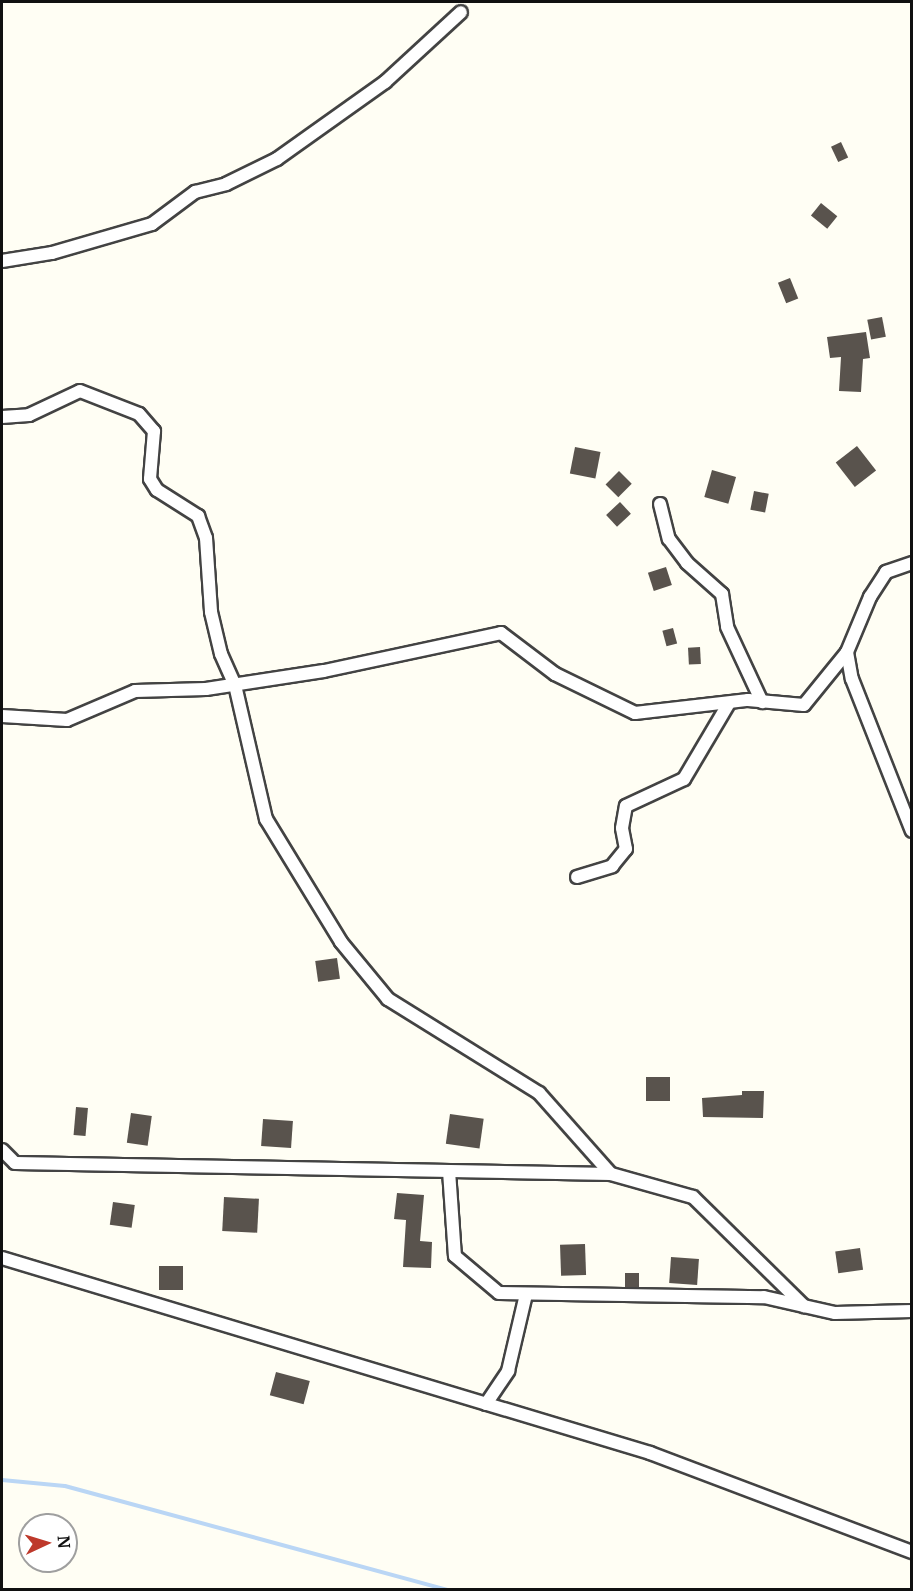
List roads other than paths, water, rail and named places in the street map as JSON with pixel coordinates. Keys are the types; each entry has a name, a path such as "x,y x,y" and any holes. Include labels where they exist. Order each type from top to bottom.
{"street":[{"path":"2,261 52,254 152,224 195,192 226,184 277,159 385,82 461,12"},
{"path":"2,417 29,415 80,392 139,414 154,431 150,479 157,490 198,516 206,538 211,612 220,654 235,685 266,819 341,942 388,999 539,1093 611,1174"},
{"path":"660,504 669,539 687,564 722,594 727,627 762,702"},
{"path":"2,716 67,720 135,691 235,685 324,671 501,633 555,674 635,713 729,703 762,702 804,705 847,652 870,597 886,572 912,563"},
{"path":"847,652 852,679 912,831"},
{"path":"577,877 612,866 626,849 622,828 626,806 684,779 729,703"},
{"path":"2,1150 15,1162 611,1174 693,1197 804,1306"},
{"path":"449,1171 455,1256 499,1293 764,1297 835,1313 912,1311"},
{"path":"2,1258 650,1453 912,1552"},
{"path":"486,1404 508,1371 526,1294"}],"waterway":[{"path":"2,1480 65,1486 449,1590"}]}
